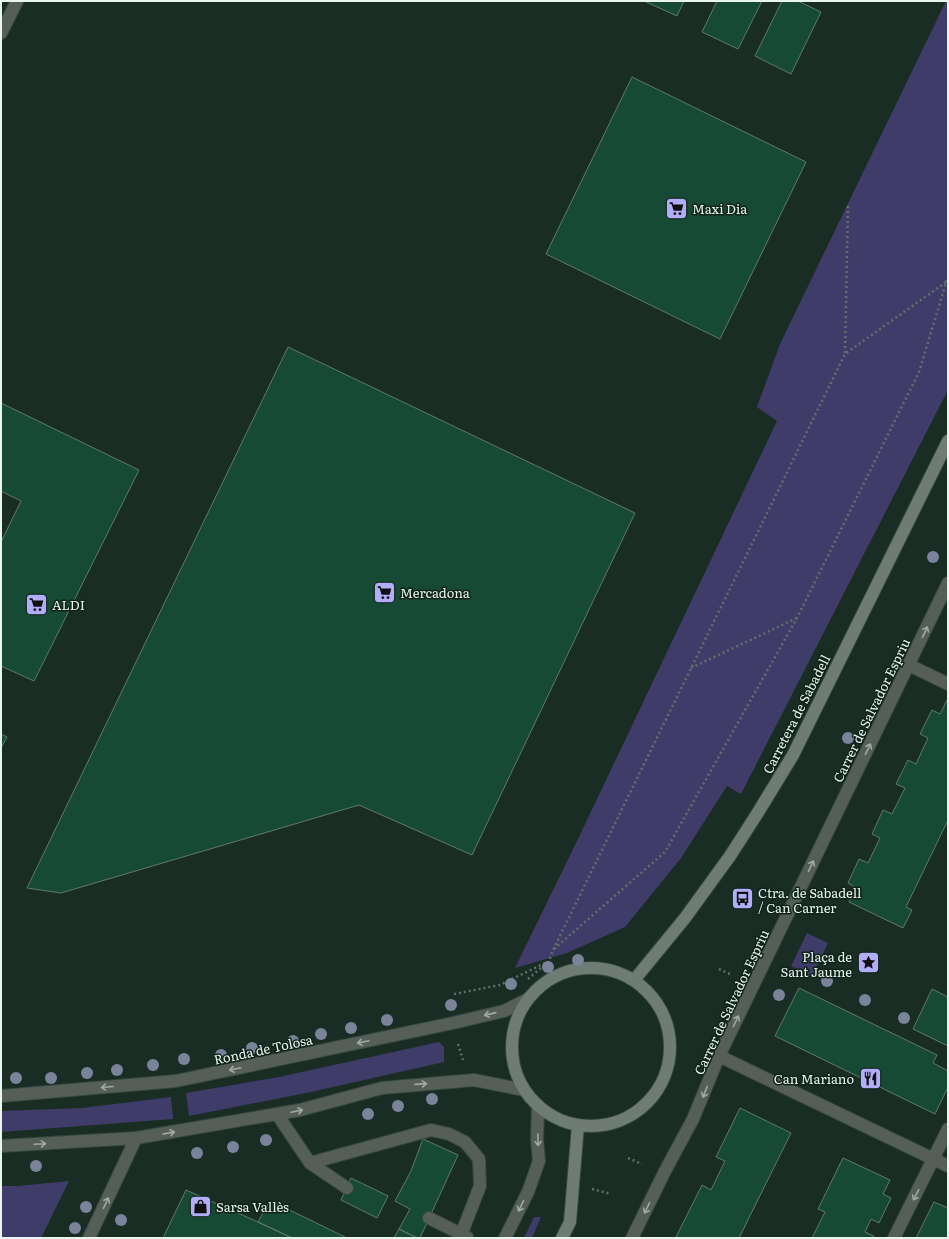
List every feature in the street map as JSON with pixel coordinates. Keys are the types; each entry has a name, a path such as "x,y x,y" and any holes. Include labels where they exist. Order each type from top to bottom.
{"street":[{"path":"1,33 17,1"},
{"name":"Carretera de Sabadell","path":"634,979 685,918 730,856 793,755 948,441"},
{"name":"Carrer de Salvador Espriu","path":"632,1238 693,1119 719,1056 948,582"},
{"path":"909,665 948,684"},
{"path":"594,967 620,973 634,979 643,986 660,1006 669,1031 670,1057 663,1082 647,1104 626,1119 601,1126 578,1125 550,1115 530,1098 516,1076 511,1050 514,1024 526,1000 544,982 568,970 594,967"},
{"name":"Ronda de Tolosa","path":"1,1096 176,1081 453,1023 504,1011 526,1000"},
{"path":"719,1056 948,1166"},
{"path":"1,1146 136,1138 300,1110 382,1088 474,1080 524,1090"},
{"path":"505,1238 528,1192 539,1161 537,1140 538,1106"},
{"path":"276,1114 310,1163 347,1188"},
{"path":"562,1238 570,1222 578,1125"},
{"path":"894,1238 948,1129"},
{"path":"310,1163 431,1130 449,1134 465,1142 479,1159 480,1186 465,1236 429,1218"},
{"path":"89,1238 136,1138"}],"path":[{"path":"454,994 500,985 549,961 553,950 845,354 848,205"},
{"path":"553,950 665,852 797,618 919,372 948,276"},
{"path":"845,354 946,282"},
{"path":"691,668 797,618"},
{"path":"719,968 732,975"},
{"path":"453,1023 467,1081"},
{"path":"628,1158 642,1164"}],"shaded area":[{"path":"946,1 948,1 948,390 741,794 727,786 681,858 625,927 567,953 515,968 777,421 757,407 780,344"},
{"path":"807,933 828,943 812,976 791,966"},
{"path":"439,1042 444,1047 444,1062 311,1092 189,1116 186,1093 279,1077"},
{"path":"171,1097 173,1119 1,1132 1,1111 82,1108"},
{"path":"69,1181 41,1238 1,1238 1,1186 18,1186"},
{"path":"534,1217 541,1217 532,1238 524,1238"}],"building":[{"path":"644,1 684,1 677,16"},
{"path":"717,1 762,1 738,49 702,32"},
{"path":"782,1 798,1 821,12 791,74 755,56"},
{"name":"Maxi Dia","path":"632,77 806,162 720,339 546,254"},
{"name":"Mercadona","path":"288,347 635,513 472,855 359,805 61,893 27,888"},
{"name":"ALDI","path":"1,403 139,470 34,681 1,666 1,542 21,501 1,491"},
{"path":"947,700 948,820 906,907 912,910 903,928 849,902 856,888 848,883 859,859 868,863 880,838 872,834 883,810 892,814 905,788 896,784 908,760 916,764 928,738 920,734 932,710 940,714"},
{"path":"1,734 7,737 1,748"},
{"path":"799,988 937,1055 933,1063 948,1071 948,1087 935,1114 775,1036"},
{"path":"932,989 948,997 948,1046 913,1029"},
{"path":"740,1108 791,1133 739,1238 678,1238 676,1237 702,1185 711,1190 725,1161 716,1157"},
{"path":"423,1139 458,1155 420,1238 417,1238 399,1229 410,1209 395,1201 411,1171"},
{"path":"843,1158 890,1180 883,1194 891,1198 879,1223 871,1219 865,1232 874,1236 873,1238 812,1238 825,1212 818,1209"},
{"path":"351,1178 388,1196 377,1218 341,1200"},
{"name":"Sarsa Vallès","path":"186,1190 258,1222 292,1238 163,1238"},
{"path":"270,1201 347,1238 292,1238 258,1222"},
{"path":"934,1202 948,1208 948,1238 916,1238"},
{"path":"399,1229 417,1238 394,1238"}],"place":[{"name":"Maxi Dia","path":"676,208"},
{"name":"Mercadona","path":"384,592"},
{"name":"ALDI","path":"37,604"},
{"name":"Ctra. de Sabadell / Can Carner","path":"742,899"},
{"name":"Plaça de Sant Jaume","path":"868,963"},
{"name":"Can Mariano","path":"870,1078"},
{"name":"Sarsa Vallès","path":"201,1206"}]}
